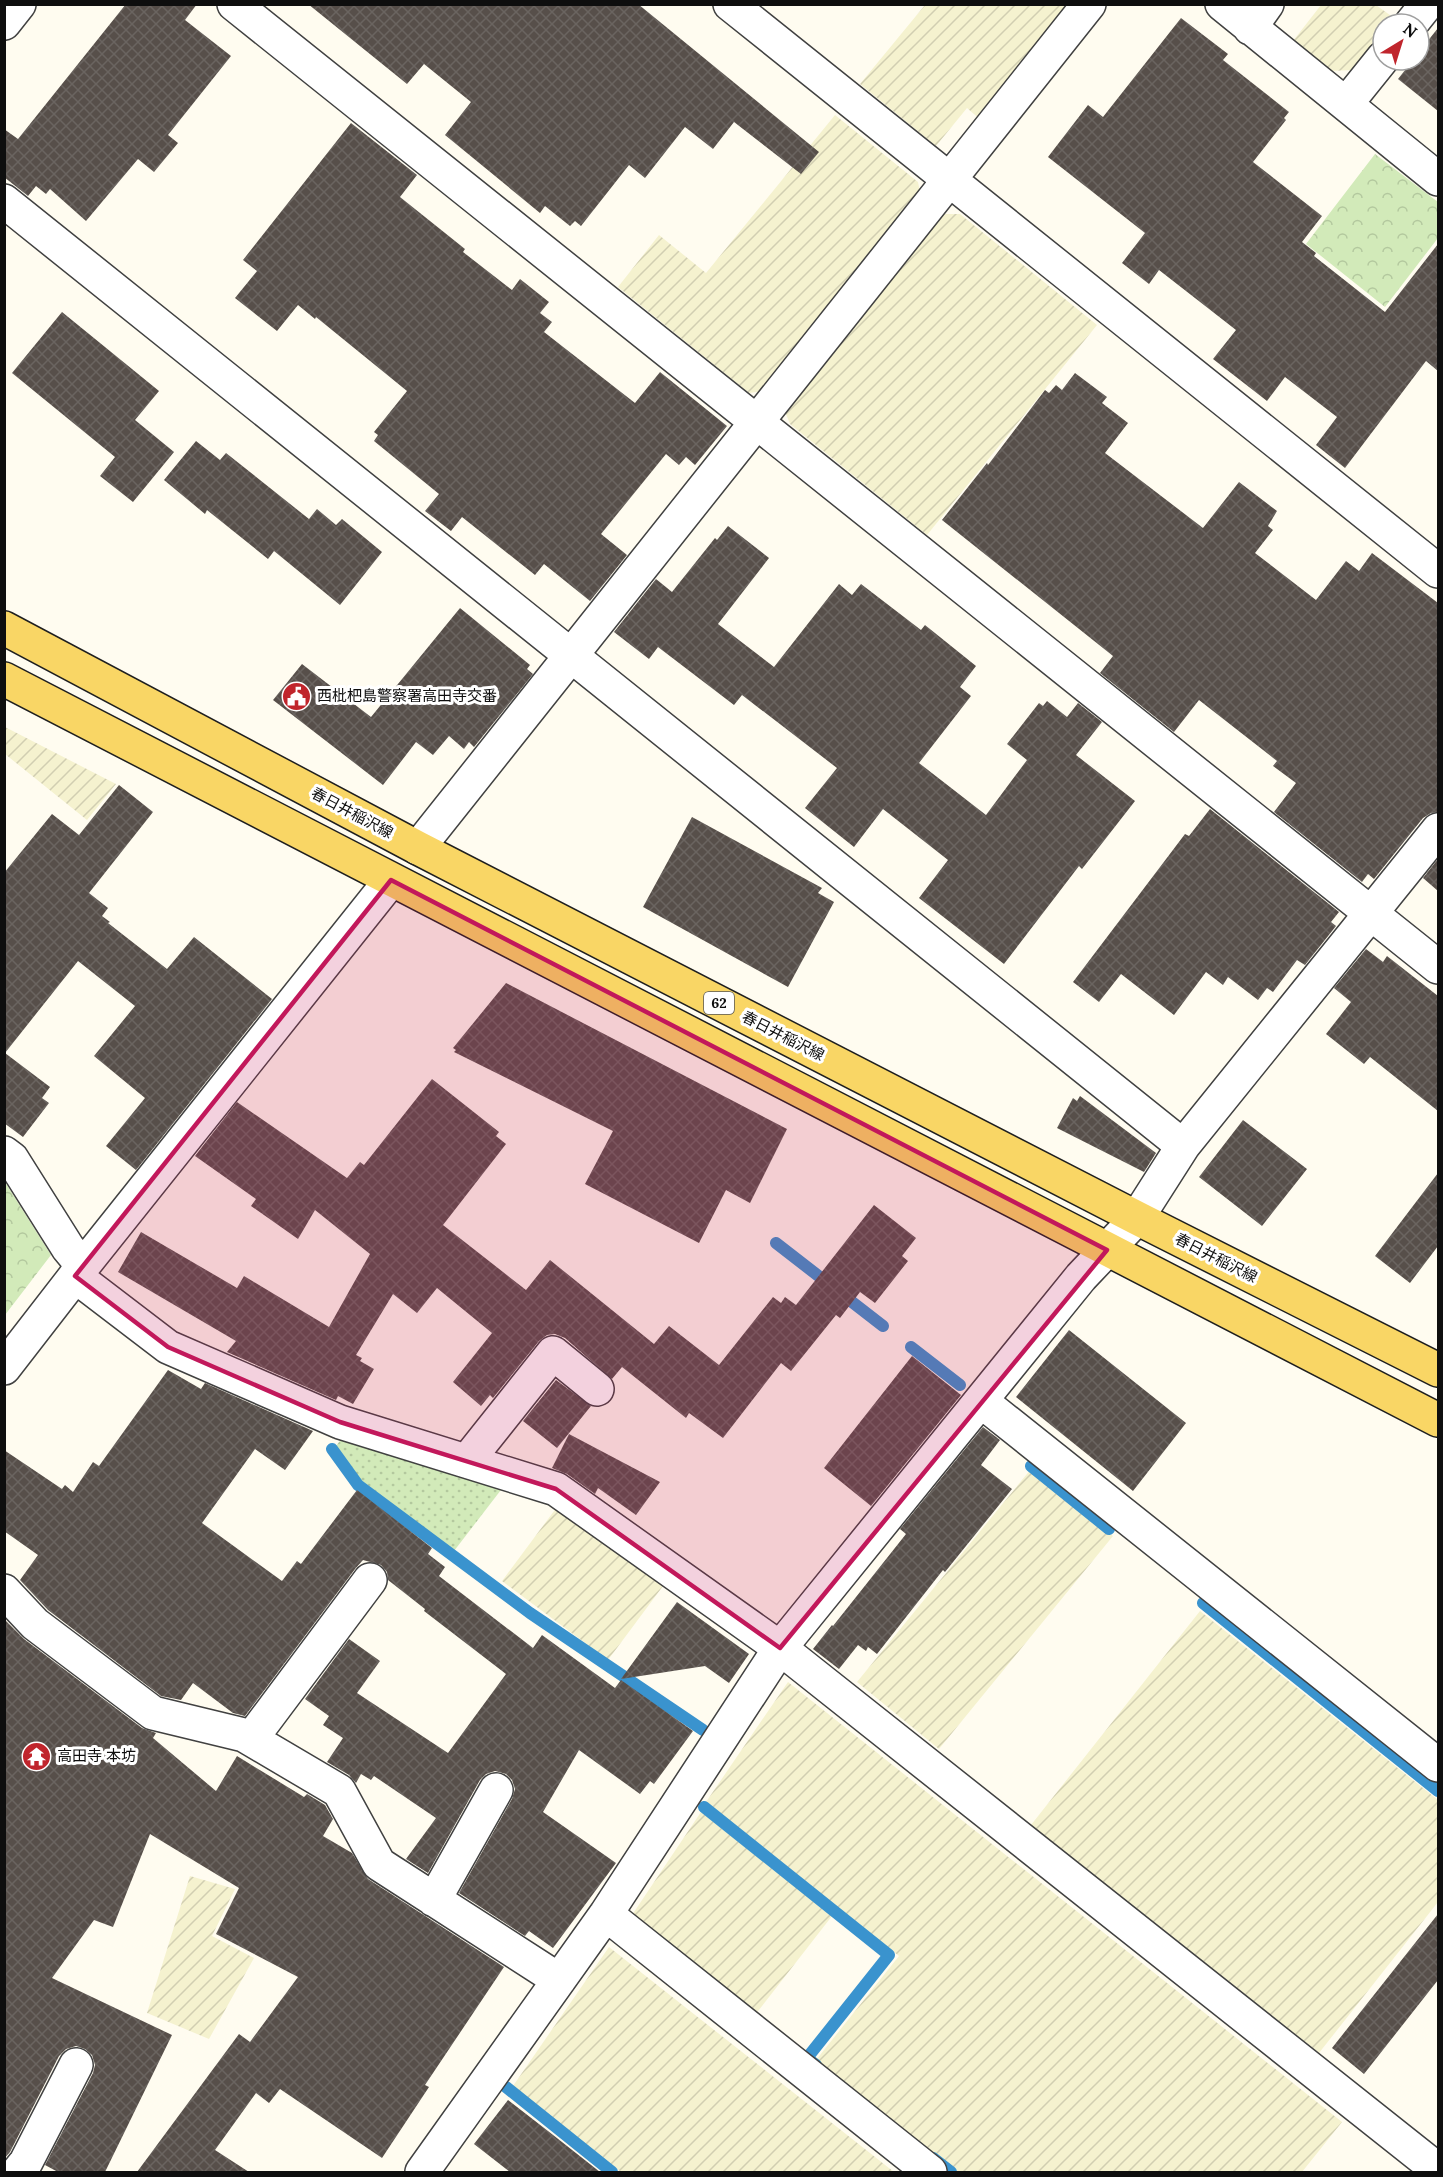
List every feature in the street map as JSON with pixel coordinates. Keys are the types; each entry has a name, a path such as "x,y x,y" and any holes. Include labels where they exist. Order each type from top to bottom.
{"main road":[{"name":"春日井稲沢線","path":"4,628 418,848 1137,1218 1438,1370"},
{"path":"4,680 1438,1420"}],"street":[{"path":"4,23 19,4"},
{"path":"234,4 1438,967"},
{"path":"730,4 1438,571"},
{"path":"418,848 1089,4"},
{"path":"1221,4 1259,16 1346,104 1438,179"},
{"path":"1346,104 1372,72"},
{"path":"4,201 1183,1146"},
{"path":"422,2172 606,1914 780,1648 1080,1277 1137,1218 1183,1146 1438,830"},
{"path":"4,1368 391,880"},
{"path":"4,1153 12,1159 68,1248 79,1271 168,1347 340,1422 556,1488 780,1648 1438,2170"},
{"path":"466,1461 553,1353 597,1389"},
{"path":"981,1401 1438,1765"},
{"path":"252,1739 370,1580"},
{"path":"4,1591 35,1624 153,1713 252,1739 339,1791 380,1864 559,1980"},
{"path":"434,1899 496,1790"},
{"path":"606,1914 930,2172"},
{"path":"18,2172 26,2162 76,2065"}],"highlighted area":[{"path":"391,880 1107,1250 780,1648 556,1489 340,1422 168,1347 75,1276"}],"shaded area":[{"path":"925,5 1076,5 982,121 967,108 936,146 860,84"},
{"path":"1321,5 1376,5 1386,12 1371,12 1371,47 1353,70 1331,71 1293,41"},
{"path":"835,115 918,182 921,197 764,391 749,393 618,287 659,235 706,273"},
{"path":"942,214 960,214 1097,325 927,535 790,424 784,409"},
{"path":"4,727 116,784 87,820 5,754"},
{"path":"1031,1469 1113,1536 939,1749 857,1682"},
{"path":"557,1507 663,1586 608,1660 502,1581"},
{"path":"1200,1611 1438,1800 1438,1902 1319,2053 1031,1825"},
{"path":"788,1682 1342,2122 1302,2172 958,2172 816,2060 899,1956 706,1802"},
{"path":"701,1812 832,1916 755,2015 632,1915"},
{"path":"190,1876 235,1889 212,1936 254,1958 209,2039 147,2013"},
{"path":"609,1947 894,2172 621,2172 513,2086"}],"green space":[{"path":"1375,154 1438,202 1438,238 1385,307 1306,244"},
{"path":"5,1182 51,1255 4,1315"},
{"path":"344,1436 504,1486 454,1551 362,1481 335,1447"}],"building":[{"path":"126,4 197,4 185,20 231,56 168,135 178,143 154,172 138,159 86,221 50,189 46,194 36,186 28,196 4,177 4,129 18,139"},
{"path":"308,4 638,4 819,152 801,174 734,122 713,149 685,127 645,178 629,165 581,226 575,221 570,226 545,206 540,213 445,135 471,102 424,64 407,84"},
{"path":"1181,18 1228,54 1223,60 1289,112 1284,118 1286,120 1253,162 1322,216 1302,242 1316,253 1314,256 1385,312 1438,244 1438,371 1426,361 1345,468 1316,445 1337,417 1285,377 1267,401 1213,359 1236,330 1159,270 1149,284 1122,263 1145,233 1048,157 1088,105 1103,117"},
{"path":"1438,28 1438,111 1398,79 1404,72 1431,72 1431,37"},
{"path":"351,123 417,175 400,197 465,249 463,252 512,290 520,279 549,302 540,313 552,322 544,332 635,403 660,372 727,426 695,465 686,457 679,465 666,454 601,534 627,555 590,601 544,564 535,575 462,517 451,531 425,511 439,494 374,441 378,435 374,432 407,391 298,305 277,331 235,298 257,271 243,260"},
{"path":"62,312 159,391 135,420 174,452 133,502 100,476 115,457 12,373"},
{"path":"1075,373 1107,397 1102,403 1128,423 1105,453 1203,528 1239,482 1277,511 1268,526 1273,530 1255,553 1316,600 1346,561 1359,571 1372,553 1438,603 1438,812 1423,818 1374,879 1368,874 1362,882 1274,812 1296,783 1273,766 1277,761 1199,700 1174,732 1100,673 1113,656 942,520 987,463 988,465 1045,390 1049,393 1056,385 1062,390"},
{"path":"196,441 220,460 226,453 309,519 317,509 336,525 342,519 382,552 340,605 274,551 268,559 207,510 205,514 164,480"},
{"path":"728,526 769,558 718,624 774,667 839,584 852,595 861,584 921,630 925,625 976,666 960,687 971,696 919,763 986,815 1027,760 1007,744 1039,703 1043,706 1047,701 1067,717 1078,703 1102,722 1076,755 1135,801 1082,869 1079,866 1004,964 919,898 948,860 883,809 854,847 805,808 837,768 742,695 734,705 658,647 649,659 614,632 656,579 672,592 715,538 717,540"},
{"path":"460,608 530,665 527,669 533,674 474,747 469,742 464,749 449,736 433,755 416,742 383,785 273,700 302,664 371,717"},
{"path":"119,785 153,812 89,893 108,908 102,916 167,969 194,937 272,999 136,1170 106,1146 145,1098 94,1056 135,1006 78,961 5,1053 50,1087 42,1098 49,1103 23,1137 4,1123 4,873 52,814 79,835"},
{"path":"1210,809 1339,912 1331,922 1336,926 1305,965 1297,960 1273,992 1267,988 1258,1000 1228,977 1223,985 1206,972 1174,1015 1121,974 1099,1002 1073,982 1185,834 1189,836"},
{"path":"692,817 822,888 818,893 834,902 788,987 643,907"},
{"path":"1438,859 1438,891 1423,878"},
{"path":"1366,949 1383,962 1387,956 1438,996 1438,1111 1370,1057 1364,1064 1326,1034 1351,1002 1334,988"},
{"path":"506,983 787,1129 750,1203 726,1190 699,1243 585,1184 613,1131 454,1052 456,1050 453,1048"},
{"path":"432,1079 499,1132 496,1136 506,1144 443,1225 526,1290 550,1260 654,1344 669,1326 719,1365 773,1297 781,1303 785,1297 796,1305 874,1205 916,1238 902,1256 908,1261 875,1303 860,1292 840,1318 836,1315 791,1371 781,1363 723,1438 689,1413 686,1418 622,1367 612,1379 565,1338 555,1334 547,1335 539,1341 493,1398 490,1395 481,1406 453,1382 492,1333 437,1288 417,1313 393,1294 356,1355 362,1358 360,1361 374,1369 353,1404 338,1396 336,1400 227,1352 236,1341 118,1272 141,1232 237,1288 244,1276 329,1327 370,1254 315,1210 298,1239 251,1206 256,1199 195,1156 237,1102 347,1178 360,1162 364,1165"},
{"path":"1080,1096 1156,1153 1144,1172 1057,1128 1073,1098 1077,1101"},
{"path":"1243,1120 1307,1169 1262,1226 1199,1177"},
{"path":"1438,1173 1438,1246 1410,1283 1375,1256"},
{"path":"1069,1330 1186,1423 1133,1491 1016,1397"},
{"path":"912,1356 961,1395 871,1506 824,1468"},
{"path":"168,1370 201,1389 205,1383 313,1431 285,1470 255,1449 202,1523 282,1581 297,1561 301,1564 357,1490 432,1548 428,1554 445,1567 439,1576 533,1648 542,1635 615,1688 621,1680 693,1731 654,1784 650,1781 640,1794 579,1750 543,1812 616,1863 553,1948 529,1931 525,1936 459,1893 512,1799 515,1789 512,1780 506,1774 495,1771 486,1774 480,1780 428,1873 406,1859 436,1818 374,1776 371,1780 361,1774 356,1783 349,1775 327,1762 343,1738 323,1725 329,1716 305,1699 349,1639 380,1661 357,1693 448,1753 506,1674 424,1611 425,1609 388,1580 387,1572 381,1565 363,1560 245,1716 233,1713 193,1683 181,1700 161,1696 48,1610 20,1580 38,1555 4,1531 4,1450 62,1489 65,1485 73,1492 93,1462 99,1466"},
{"path":"556,1380 591,1406 557,1448 523,1421"},
{"path":"983,1427 1000,1440 981,1465 1012,1489 945,1572 943,1570 877,1654 868,1647 866,1651 858,1645 839,1669 813,1649 906,1534 900,1529"},
{"path":"569,1434 660,1482 636,1515 598,1488 595,1494 567,1474 552,1468"},
{"path":"677,1602 749,1654 729,1683 705,1666 621,1679"},
{"path":"4,1619 24,1639 142,1728 156,1733 153,1738 216,1791 237,1756 304,1797 307,1794 325,1805 333,1819 323,1836 352,1853 368,1879 504,1967 425,2085 429,2087 382,2158 280,2089 269,2103 256,2093 215,2150 249,2172 137,2172 239,2034 250,2042 298,1977 216,1934 239,1888 150,1834 113,1927 94,1920 52,1978 172,2035 105,2172 58,2172 45,2165 93,2073 95,2065 92,2055 76,2046 66,2049 59,2056 10,2152 4,2159"},
{"path":"1438,1914 1438,1980 1364,2074 1332,2048"},
{"path":"508,2100 600,2172 510,2172 474,2144"}],"waterway":[{"path":"776,1243 883,1326"},
{"path":"911,1347 960,1385"},
{"path":"332,1449 358,1485 530,1613 703,1730"},
{"path":"1031,1466 1109,1529"},
{"path":"1203,1603 1438,1791"},
{"path":"704,1807 889,1955 807,2058 816,2065"},
{"path":"506,2087 612,2172"},
{"path":"933,2158 951,2172"}],"place":[{"name":"西枇杷島警察署高田寺交番","path":"296,696"},
{"name":"高田寺 本坊","path":"36,1756"}]}
